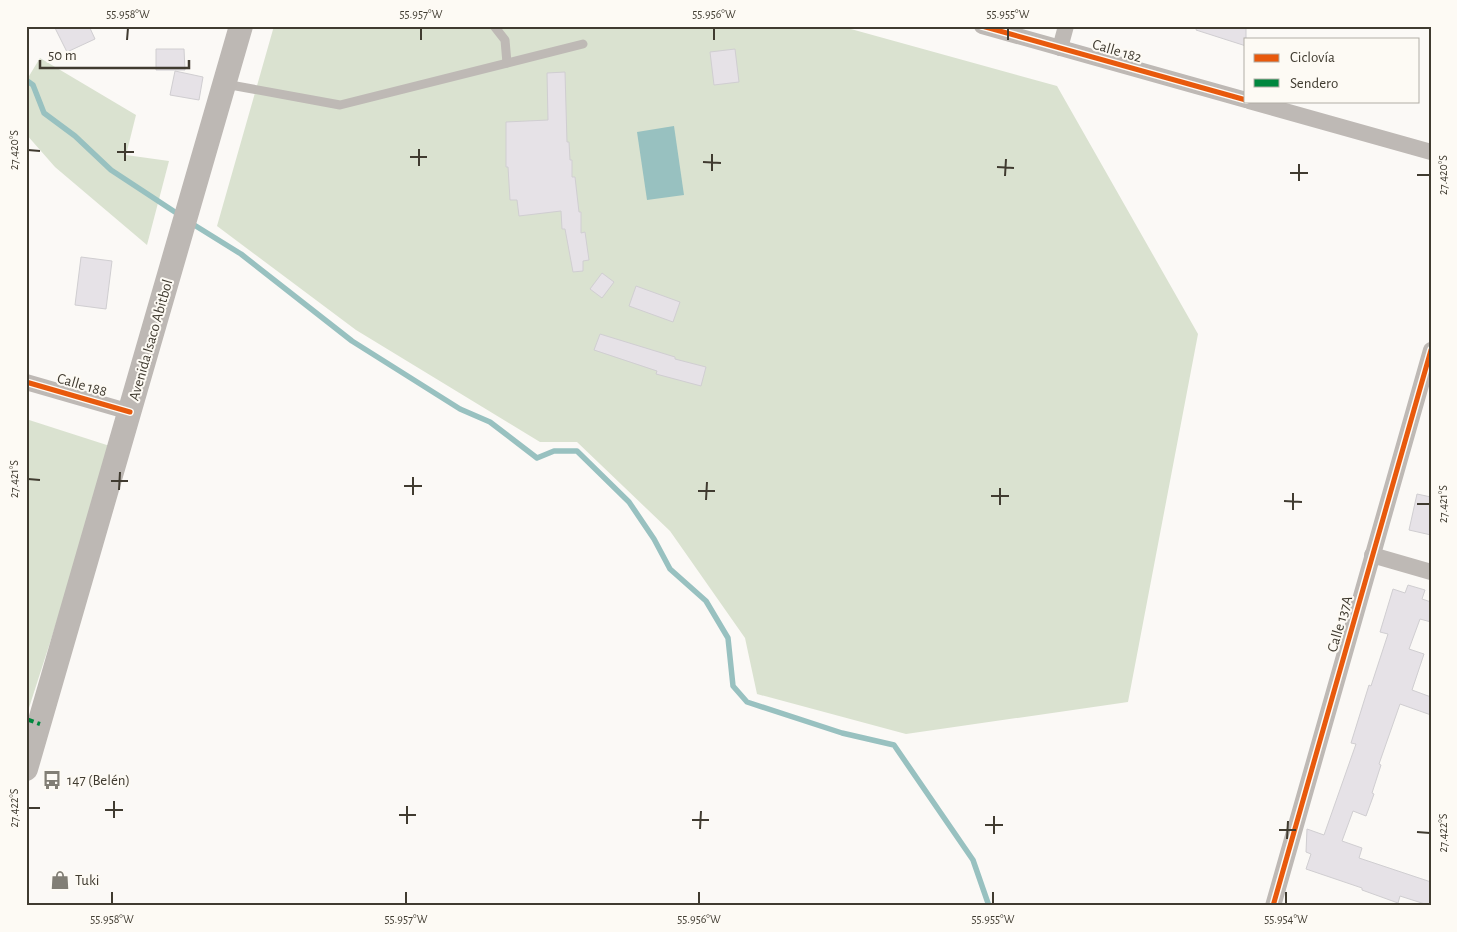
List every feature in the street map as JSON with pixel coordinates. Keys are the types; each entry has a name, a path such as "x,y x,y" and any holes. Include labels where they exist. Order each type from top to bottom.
{"main road":[{"name":"Avenida Isaco Abitbol","path":"26,769 241,26"}],"street":[{"name":"Calle 182","path":"982,26 1244,100"},
{"path":"1060,48 1066,26"},
{"name":"Calle 182","path":"1251,102 1431,152"},
{"name":"Calle 137A","path":"1273,906 1431,350"},
{"name":"Calle 188","path":"26,382 130,412"},
{"path":"1372,556 1431,572"}],"lane":[{"path":"494,26 505,40 507,63"},
{"path":"224,84 340,105 583,44"}],"green space":[{"path":"274,26 840,26 1057,86 1198,334 1128,702 906,734 757,694 745,638 670,531 577,442 540,442 356,330 217,226"},
{"path":"40,58 136,115 126,155 169,161 147,245 55,167 26,134 26,81"},
{"path":"26,419 113,447 27,714 26,714"}],"water":[{"path":"674,126 684,195 647,200 637,132"}],"building":[{"path":"54,26 89,26 95,39 67,52"},
{"path":"1197,26 1246,26 1246,38 1244,38 1244,45 1196,30"},
{"path":"156,49 184,49 185,70 156,70"},
{"path":"735,49 739,82 714,85 710,52"},
{"path":"175,71 203,77 199,100 170,95"},
{"path":"565,72 567,142 569,142 570,160 572,160 572,177 575,177 579,212 581,212 581,233 585,232 589,260 583,261 583,271 573,272 565,229 562,229 561,211 519,216 517,200 510,200 508,167 506,167 506,122 548,120 547,73"},
{"path":"81,257 112,261 106,309 75,305"},
{"path":"602,273 614,282 602,298 590,289"},
{"path":"636,286 680,302 673,322 629,306"},
{"path":"600,334 675,357 675,359 706,367 701,386 656,374 657,371 594,350"},
{"path":"1417,494 1431,497 1431,535 1409,530"},
{"path":"1408,585 1425,590 1422,599 1431,602 1431,622 1420,619 1409,649 1424,654 1412,690 1431,697 1431,715 1400,704 1379,764 1381,765 1372,793 1374,794 1366,816 1353,811 1342,841 1362,848 1359,858 1431,882 1431,906 1400,896 1398,903 1362,890 1362,888 1306,869 1311,854 1306,852 1307,829 1324,835 1356,744 1351,743 1369,685 1371,686 1388,634 1380,632 1393,589 1405,593"}],"waterway":[{"path":"26,80 33,85 44,113 75,136 111,170 181,216"},
{"path":"191,223 241,254 352,341 460,409 490,422 537,458 554,451 577,451 629,502 654,539 670,569 706,601 728,638 733,686 747,702 842,733 894,745 973,860 989,906"}],"marked path":[{"path":"26,719 40,724"}],"cycle path":[{"path":"982,26 1244,99"},
{"path":"1273,906 1431,350"},
{"path":"26,382 130,412"}],"place":[{"name":"147 (Belén)","path":"52,780"},
{"name":"Tuki","path":"60,880"}]}
